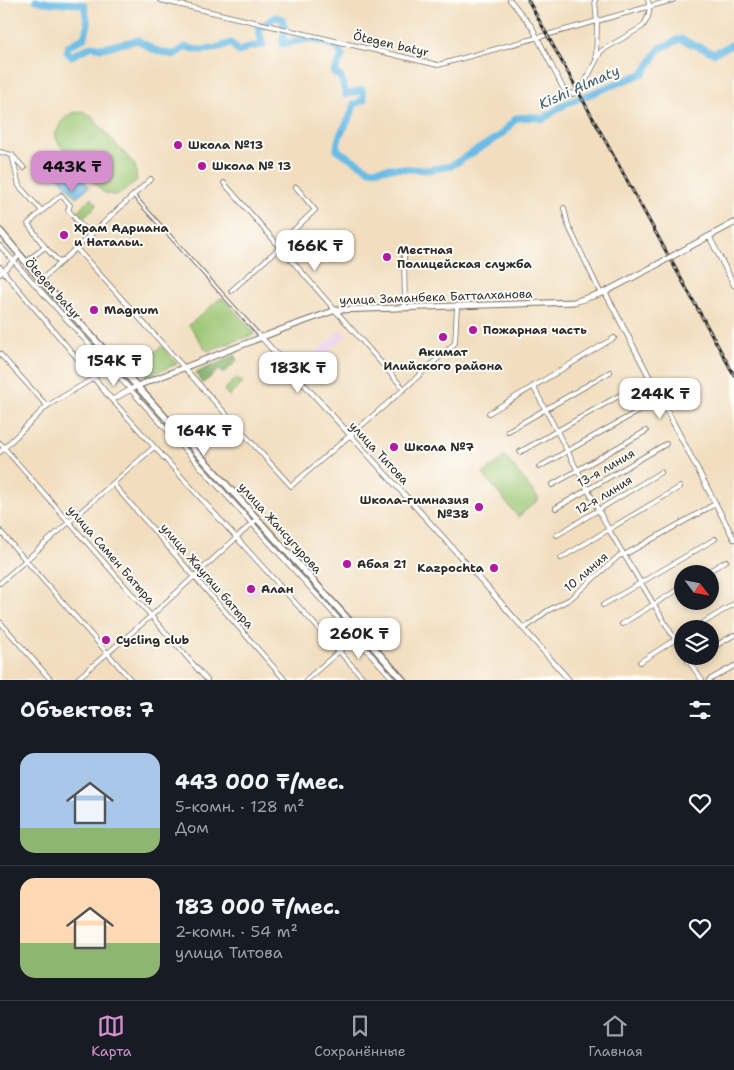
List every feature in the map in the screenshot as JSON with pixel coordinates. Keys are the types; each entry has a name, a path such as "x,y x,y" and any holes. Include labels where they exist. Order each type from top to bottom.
{"main road":[{"path":"709,236 734,223"},
{"name":"улица Жансугурова","path":"0,231 41,280 403,680"},
{"name":"улица Заманбека Батталханова","path":"137,386 261,337 336,310 574,302 603,293 709,236"}],"street":[{"name":"Ötegen batyr","path":"160,0 438,65 673,0"},
{"path":"510,0 532,27 564,90 568,93 581,90 596,57 608,45 642,27 649,15 648,0"},
{"path":"595,0 598,24 596,57"},
{"path":"0,152 12,155 24,168"},
{"path":"12,155 19,186 42,211"},
{"path":"41,280 150,179"},
{"path":"224,183 404,389"},
{"path":"224,296 315,210 296,187"},
{"path":"60,263 28,224 42,211 61,195 70,205 68,210 90,236"},
{"name":"улица Титова","path":"133,195 569,680"},
{"path":"564,208 568,225 734,539"},
{"path":"709,236 734,284"},
{"name":"Ötegen batyr","path":"0,246 394,680"},
{"path":"26,262 45,247"},
{"path":"76,248 291,486 350,437 455,342 457,306"},
{"path":"20,255 1,271 154,448 237,537 365,680"},
{"path":"404,255 405,307"},
{"path":"488,413 614,338"},
{"path":"0,354 47,406"},
{"path":"508,431 610,372"},
{"path":"0,452 47,406 94,378"},
{"path":"112,400 137,386"},
{"path":"533,386 609,530 674,637"},
{"path":"520,452 629,390"},
{"path":"539,467 644,408"},
{"path":"552,485 646,431"},
{"name":"улица Самен Батыра","path":"0,443 207,680"},
{"name":"13-я линия","path":"556,508 666,444"},
{"path":"0,583 154,448"},
{"name":"12-я линия","path":"557,535 661,472"},
{"name":"улица Жаугаш батыра","path":"114,485 285,680"},
{"path":"561,558 680,487"},
{"name":"10 линия","path":"524,629 547,611 564,604 620,555 624,555 715,504"},
{"path":"76,680 258,518"},
{"path":"0,531 131,680"},
{"path":"603,605 715,539"},
{"path":"719,565 726,561"},
{"path":"622,624 674,592"},
{"path":"708,620 734,604"},
{"path":"0,622 51,680"},
{"path":"306,680 360,633"},
{"path":"719,644 734,635"},
{"path":"640,662 674,640"},
{"path":"691,665 702,680"},
{"path":"709,680 734,666"}],"shaded area":[{"path":"342,329 347,335 321,358 316,352"},
{"name":"Алан","path":"251,581 260,590 252,598 243,589"}],"green space":[{"path":"82,111 90,115 135,165 137,180 122,193 113,195 103,192 60,146 55,136 64,119 76,112"},
{"path":"91,198 97,205 80,220 75,213"},
{"path":"222,297 254,332 253,335 207,351 189,325"},
{"path":"162,346 177,364 147,376 139,366"},
{"path":"235,355 237,361 223,374 219,370 202,384 196,373"},
{"path":"237,378 243,383 229,396 224,390"},
{"path":"505,456 539,499 518,517 483,474"}],"water":[{"path":"70,165 89,187 76,197 58,176"}],"waterway":[{"name":"Kіshі Almaty","path":"36,0 48,3 84,5 88,25 84,38 68,46 67,52 71,56 92,46 102,48 138,40 154,50 173,55 186,47 198,50 220,47 231,43 239,52 248,47 263,45 258,29 276,17 282,19 285,27 282,44 309,39 337,47 342,56 334,73 341,77 346,95 362,90 364,100 354,104 353,110 341,132 337,150 370,170 392,168 427,170 451,166 501,135 516,118 534,117 543,119 565,104 644,73 659,49 680,39 714,53 734,44"}],"railway":[{"path":"528,0 734,375"}],"place":[{"name":"Школа №13","path":"178,145"},
{"name":"Школа № 13","path":"202,166"},
{"name":"Храм Адриана и Натальи.","path":"64,235"},
{"name":"Местная Полицейская служба","path":"387,257"},
{"name":"Magnum","path":"94,310"},
{"name":"Пожарная часть","path":"473,330"},
{"name":"Акимат Илийского района","path":"443,337"},
{"name":"Школа №7","path":"394,447"},
{"name":"Школа-гимназия №38","path":"479,507"},
{"name":"Абая 21","path":"347,564"},
{"name":"Kazpochta","path":"494,568"},
{"name":"Алан","path":"251,589"},
{"name":"Cycling club","path":"106,640"}]}
